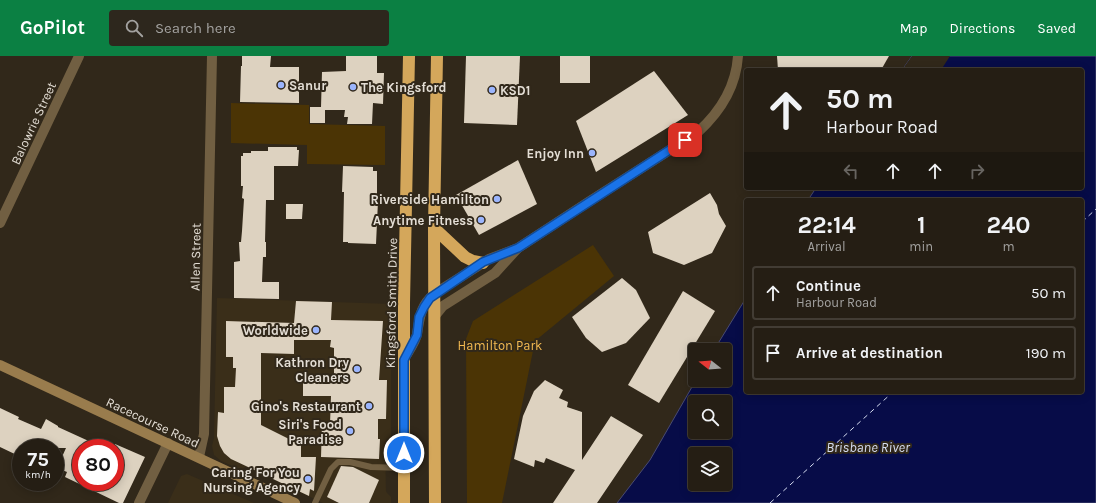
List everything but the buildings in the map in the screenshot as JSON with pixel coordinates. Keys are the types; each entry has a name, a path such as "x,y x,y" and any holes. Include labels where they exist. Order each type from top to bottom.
{"highway":[{"name":"Kingsford Smith Drive","path":"404,503 404,303 409,56"},
{"path":"435,503 434,228 437,56"},
{"path":"434,228 465,257 483,262"}],"street":[{"name":"Balowrie Street","path":"0,223 79,56"},
{"name":"Allen Street","path":"199,457 204,434 212,56"},
{"path":"404,360 417,335 418,321 422,309 434,294 483,262 518,248 698,132 712,118 728,94 734,78 738,56"},
{"path":"435,316 443,306 495,274 518,248"},
{"name":"Racecourse Road","path":"0,365 295,503"},
{"path":"139,503 168,443"}],"lane":[{"path":"316,503 331,469 340,461 371,466 404,468"}],"shaded area":[{"path":"217,298 391,304 391,437 386,440 385,443 386,491 391,497 391,503 323,503 247,467 242,470 221,461 214,455 212,446 214,438"},
{"path":"187,474 254,503 168,503 181,476"}],"green space":[{"path":"231,103 309,105 309,124 385,126 385,165 307,164 307,145 231,143"},
{"name":"Hamilton Park","path":"593,245 614,276 535,341 502,503 467,503 466,339 473,321"}],"water":[{"name":"Brisbane River","path":"912,56 1096,56 1096,503 617,503 650,460 692,387 732,387 732,343 718,343 744,301 744,394 1084,394 1084,198 809,198 815,190 1084,190 1084,68 903,68"}],"pier":[{"path":"912,56 950,56 942,68 903,68"}],"ferry route":[{"path":"1084,220 1096,209"},
{"path":"770,503 891,394"}],"place":[{"name":"Sanur","path":"281,85"},
{"name":"The Kingsford","path":"353,87"},
{"name":"KSD1","path":"492,90"},
{"name":"Enjoy Inn","path":"592,153"},
{"name":"Riverside Hamilton","path":"497,199"},
{"name":"Anytime Fitness","path":"481,220"},
{"name":"Worldwide","path":"316,330"},
{"name":"Kathron Dry Cleaners","path":"357,369"},
{"name":"Gino's Restaurant","path":"369,406"},
{"name":"Siri's Food Paradise","path":"350,431"},
{"name":"Caring For You Nursing Agency","path":"308,479"}],"route":[{"path":"404,453 404,360 417,335 419,317 430,298 483,262 518,248 685,140"}]}
